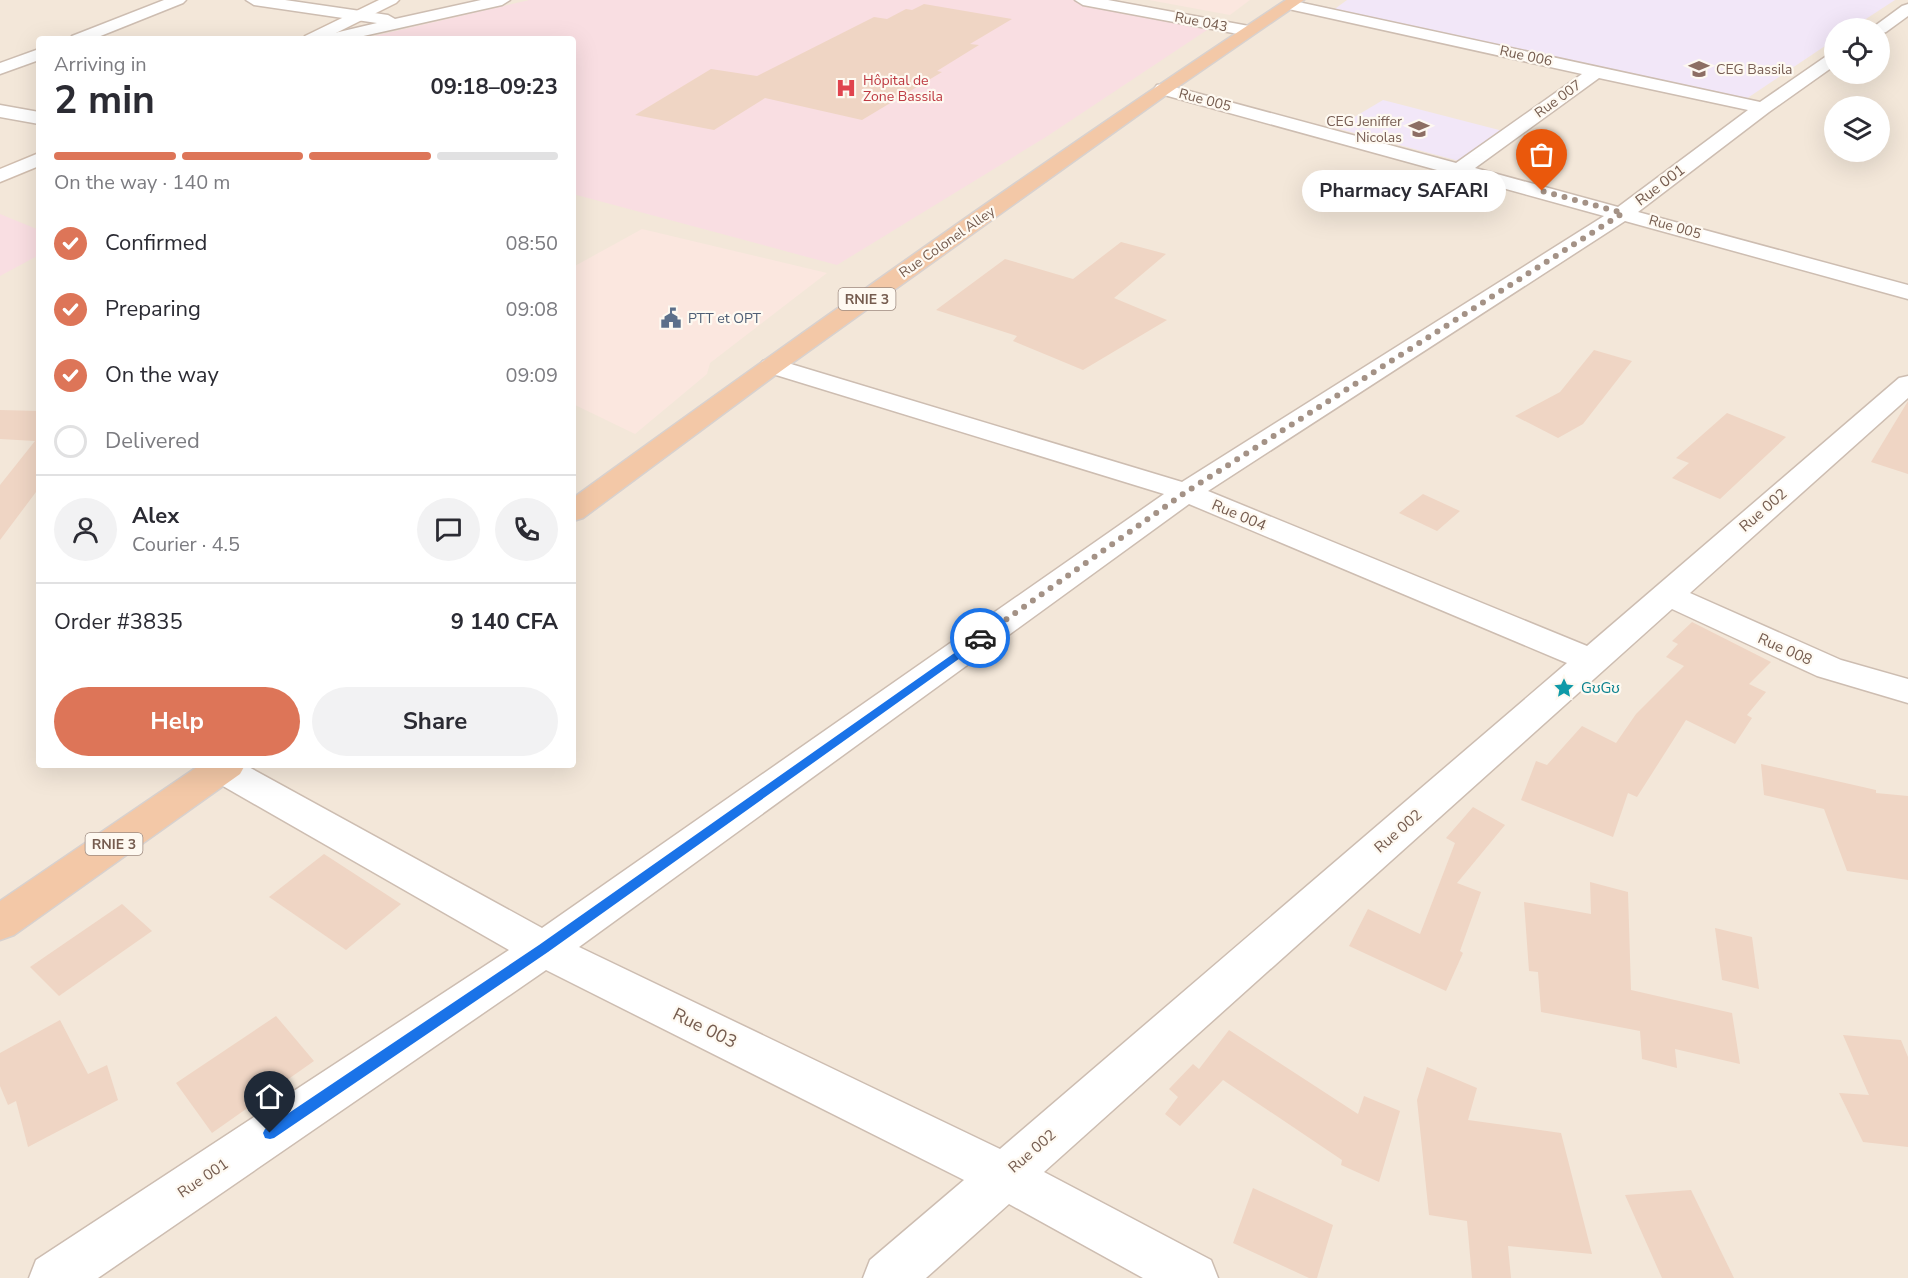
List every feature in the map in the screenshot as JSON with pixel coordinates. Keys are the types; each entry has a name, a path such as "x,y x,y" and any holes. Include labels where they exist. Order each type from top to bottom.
{"highway":[{"name":"Rue Colonel Alley","path":"576,510 772,366 1163,89 1293,2"},
{"name":"RNIE 3","path":"0,923 223,768"}],"street":[{"path":"86,36 178,0"},
{"path":"254,0 362,14 401,23"},
{"path":"317,36 391,0"},
{"path":"342,36 502,0"},
{"name":"Rue 043","path":"1083,0 1249,31"},
{"name":"Rue 006","path":"1293,2 1763,108"},
{"path":"1890,21 1908,9"},
{"path":"0,69 36,55"},
{"name":"Rue 001","path":"54,1278 544,949 1186,492 1623,213 1763,108 1824,66"},
{"name":"Rue 007","path":"1460,169 1597,71"},
{"name":"Rue 005","path":"1163,89 1908,292"},
{"path":"0,111 36,117"},
{"path":"0,176 36,160"},
{"name":"Rue 004","path":"772,366 1186,492 1592,661"},
{"name":"Rue 002","path":"888,1278 1908,384"},
{"name":"Rue 008","path":"1667,595 1828,668 1908,691"},
{"name":"Rue 003","path":"226,768 544,949 1005,1176 1193,1278"}],"shaded area":[{"path":"0,0 1908,0 1908,1278 0,1278"},
{"name":"Hôpital de Zone Bassila","path":"529,0 1078,0 1213,26 1046,137 837,265 576,195 576,36 374,36"},
{"path":"1149,0 1250,0 1230,15"},
{"name":"CEG Bassila","path":"1347,0 1895,0 1867,18 1824,18 1824,47 1746,99 1332,11"},
{"name":"CEG Jeniffer Nicolas","path":"1383,100 1503,131 1459,161 1336,128"},
{"path":"0,214 36,229 36,257 0,276"},
{"name":"PTT et OPT","path":"642,229 827,273 710,363 707,374 635,434 576,405 576,265"}],"building":[{"path":"924,4 1012,19 970,44 979,45 937,71 942,72 862,120 765,98 714,130 635,115 711,69 757,76 874,17 887,19 906,9 912,10"},
{"path":"1121,242 1166,254 1114,298 1167,320 1083,370 1013,341 1017,336 936,310 1005,259 1073,279"},
{"path":"1594,350 1632,361 1583,424 1558,438 1515,416 1560,392"},
{"path":"1908,401 1908,474 1871,462"},
{"path":"0,410 36,411 36,492 0,540 0,485 35,441 0,439"},
{"path":"1727,413 1786,437 1720,499 1672,478 1689,463 1676,458"},
{"path":"1423,494 1460,511 1437,531 1399,513"},
{"path":"1692,622 1771,662 1749,684 1766,692 1747,715 1752,718 1735,744 1686,720 1637,797 1628,793 1613,837 1521,800 1536,761 1547,765 1582,726 1616,743 1636,714 1684,666 1666,657 1678,644 1672,641"},
{"path":"1761,764 1876,790 1876,793 1908,796 1908,880 1847,871 1824,809 1764,795"},
{"path":"1473,807 1505,825 1457,883 1481,892 1460,951 1463,953 1446,991 1349,946 1368,909 1420,934 1455,843 1446,838"},
{"path":"324,854 401,904 346,950 269,897"},
{"path":"1590,882 1628,892 1631,990 1732,1013 1740,1064 1675,1049 1677,1068 1642,1059 1640,1031 1541,1012 1538,972 1529,971 1524,902 1591,914"},
{"path":"122,904 152,931 59,996 30,967"},
{"path":"1715,928 1752,937 1759,989 1722,980"},
{"path":"276,1016 314,1061 212,1133 176,1083"},
{"path":"60,1020 88,1074 107,1065 118,1100 28,1147 16,1101 8,1105 0,1086 0,1053"},
{"path":"1229,1030 1358,1114 1364,1096 1400,1111 1379,1182 1341,1165 1342,1160 1223,1080 1180,1126 1165,1114 1178,1097 1169,1089 1193,1064 1199,1069"},
{"path":"1843,1035 1901,1040 1908,1057 1908,1147 1863,1142 1839,1093 1869,1095"},
{"path":"1427,1067 1477,1088 1468,1120 1561,1133 1592,1254 1508,1246 1511,1278 1472,1278 1467,1221 1429,1215 1417,1100"},
{"path":"1253,1188 1333,1225 1317,1278 1309,1278 1233,1243"},
{"path":"1691,1190 1734,1278 1662,1278 1625,1195"}],"way so far":[{"path":"980,638 1186,492 1623,213 1542,191"}],"place":[{"name":"CEG Bassila","path":"1699,69"},
{"name":"Hôpital de Zone Bassila","path":"846,88"},
{"name":"CEG Jeniffer Nicolas","path":"1419,129"},
{"name":"Pharmacy SAFARI","path":"1542,191"},
{"name":"PTT et OPT","path":"671,318"},
{"name":"GʊGʊ","path":"1564,688"}],"route":[{"path":"270,1133 544,949 980,638"}]}
